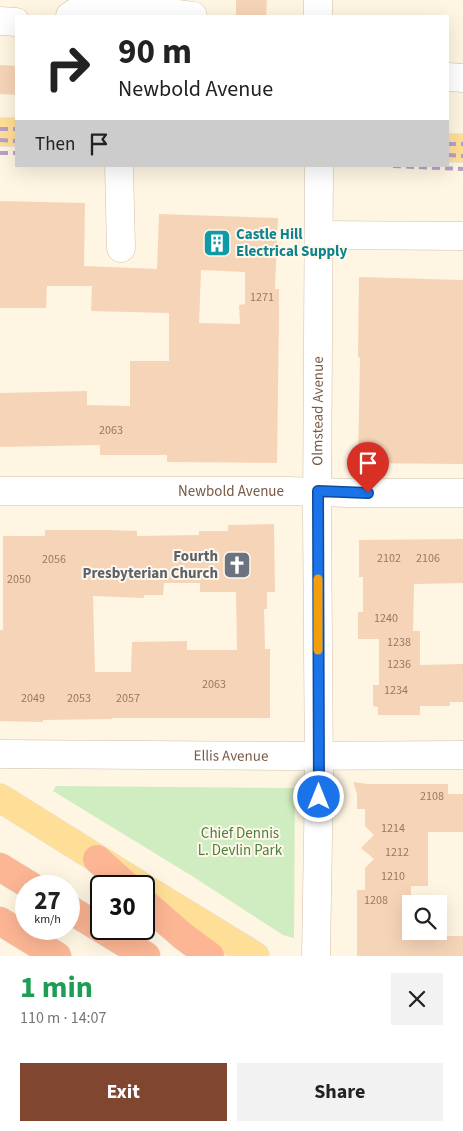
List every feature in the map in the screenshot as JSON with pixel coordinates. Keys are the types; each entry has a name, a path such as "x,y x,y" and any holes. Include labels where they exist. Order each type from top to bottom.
{"highway":[{"path":"97,859 115,875"},
{"path":"0,867 15,876"},
{"path":"155,912 176,931 210,956"},
{"path":"80,916 146,956"},
{"path":"0,921 57,956"},
{"path":"0,939 20,956"}],"main road":[{"path":"0,132 15,132"},
{"path":"449,148 463,148"},
{"path":"0,798 123,875"},
{"path":"155,895 254,956"}],"street":[{"path":"318,0 318,15"},
{"path":"72,15 84,7 104,4 186,15"},
{"path":"0,21 15,22"},
{"path":"449,77 463,78"},
{"path":"119,167 121,248"},
{"name":"Olmstead Avenue","path":"316,956 319,756 319,167"},
{"path":"319,235 463,236"},
{"name":"Newbold Avenue","path":"0,491 463,493"},
{"name":"Ellis Avenue","path":"0,754 463,755"}],"green space":[{"name":"Chief Dennis L. Devlin Park","path":"56,786 295,788 294,938 283,935 192,876 53,791"}],"building":[{"path":"236,0 267,0 266,15 236,15"},
{"path":"0,65 15,66 15,95 0,94"},
{"path":"0,201 85,203 84,266 157,269 159,214 278,218 275,289 279,289 277,463 167,462 167,455 100,455 100,445 0,447 0,393 87,391 87,405 130,406 130,361 169,361 169,313 91,311 92,286 47,286 46,308 0,308","holes":["201,270 245,272 245,304 239,305 240,324 199,323"]},
{"path":"359,277 463,280 463,464 358,463"},
{"path":"274,524 275,592 267,592 267,609 264,609 265,649 270,649 270,718 112,718 43,720 43,722 0,721 0,630 3,630 3,536 45,536 45,530 137,531 137,536 199,535 199,531 228,531 228,525","holes":["164,583 200,583 200,592 236,592 237,650 187,650 187,641 132,642 131,672 95,672 93,596 144,598 144,595 163,595"]},
{"path":"463,539 463,583 414,584 413,631 420,631 420,665 463,664 463,702 450,702 450,706 420,706 420,715 378,715 378,707 373,706 373,685 379,685 379,639 358,639 358,612 363,612 363,577 359,577 359,540"},
{"path":"353,782 368,784 448,784 448,794 463,794 463,832 428,832 428,886 411,886 411,895 402,895 402,940 447,940 447,936 463,936 463,956 357,956 357,890 365,890 365,868 374,859 361,848 374,835 365,826 365,809 357,809 357,794"}],"railway":[{"path":"0,129 15,129"},
{"path":"0,140 15,141"},
{"path":"449,144 463,144"},
{"path":"0,153 15,153"},
{"path":"449,155 463,156"},
{"path":"416,167 463,169"}],"slow traffic":[{"path":"318,579 318,650"}],"place":[{"name":"Castle Hill Electrical Supply","path":"217,243"},
{"name":"Fourth Presbyterian Church","path":"237,565"}],"route":[{"path":"319,797 318,491 368,493"}]}
